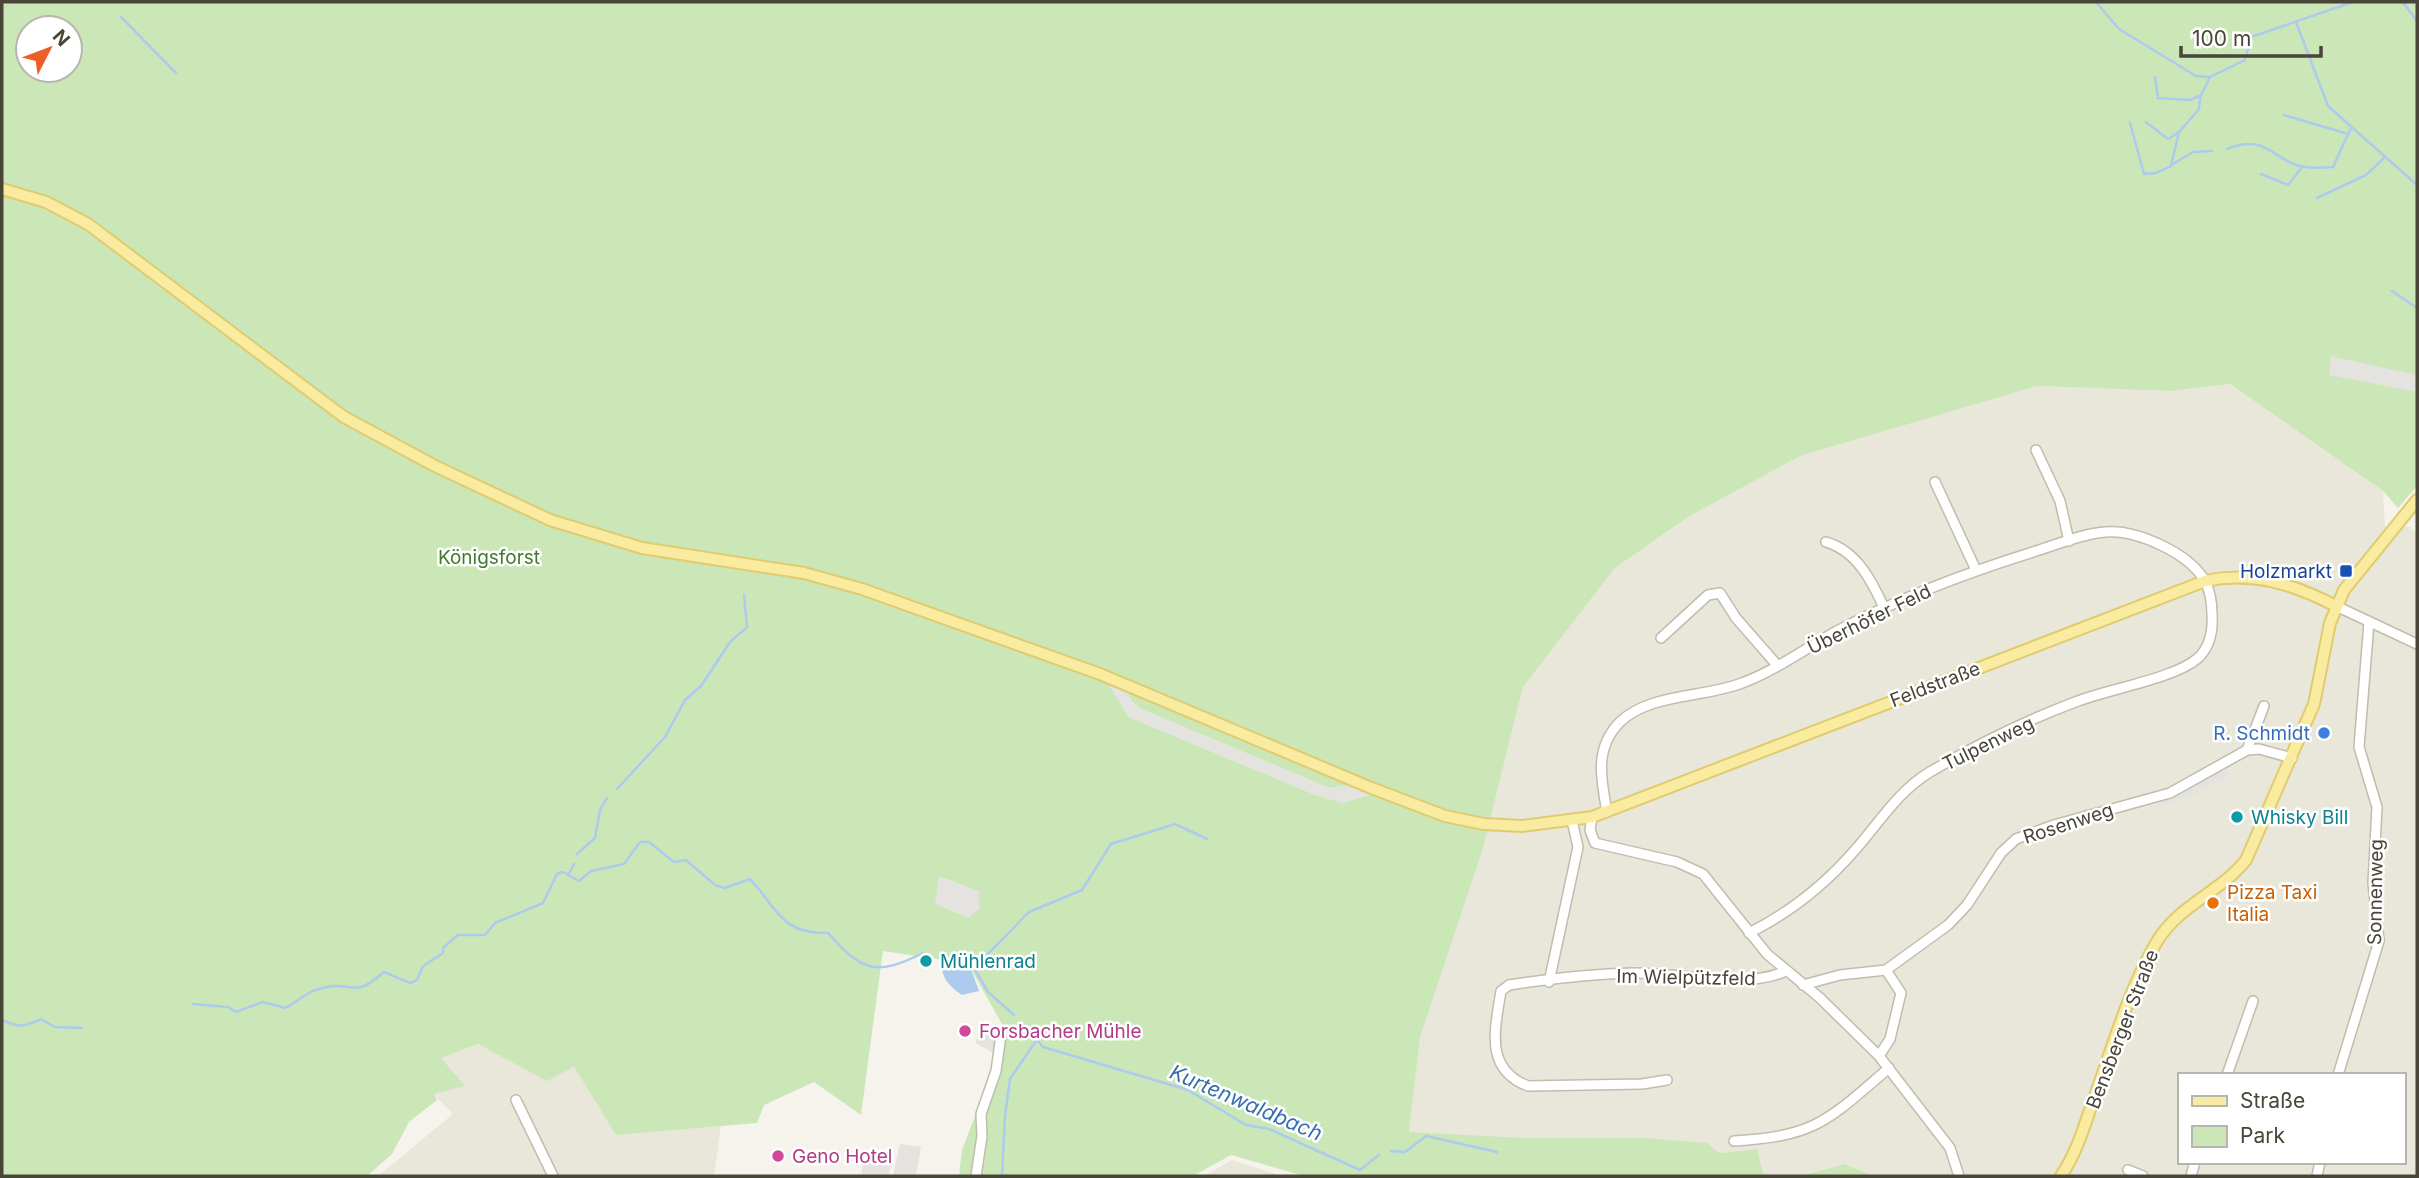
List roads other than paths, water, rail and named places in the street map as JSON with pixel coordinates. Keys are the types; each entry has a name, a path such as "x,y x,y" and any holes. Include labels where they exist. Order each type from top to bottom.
{"main road":[{"name":"Feldstraße","path":"2,189 46,202 104,234 313,395 362,427 528,511 583,533 642,548 804,573 844,583 1100,674 1426,810 1472,822 1535,826 1592,817 2205,581 2229,576 2270,580 2336,606"},
{"name":"Bensberger Straße","path":"2061,1176 2083,1130 2142,971 2157,940 2181,912 2231,876 2246,860 2314,704 2336,606 2352,579 2417,500"}],"street":[{"path":"2036,450 2060,501 2068,541"},
{"path":"1935,482 1976,570"},
{"name":"Überhöfer Feld","path":"1607,811 1601,782 1601,756 1610,734 1624,718 1643,706 1744,682 1867,616 1976,570 2105,532 2133,533 2189,563 2205,581"},
{"path":"1826,542 1844,547 1874,585 1885,610"},
{"name":"Tulpenweg","path":"1749,933 1785,915 1809,897 1857,848 1896,801 1927,774 2053,711 2121,686 2173,673 2191,664 2202,655 2210,642 2213,624 2211,601 2205,581"},
{"path":"1661,638 1707,596 1720,593 1735,618 1777,666"},
{"path":"2336,606 2417,644"},
{"name":"Sonnenweg","path":"2339,1073 2379,941 2373,883 2377,807 2359,747 2369,622"},
{"path":"2264,706 2247,750 2259,749 2292,758"},
{"name":"Rosenweg","path":"1803,985 1840,975 1886,970 1948,925 1968,905 2001,853 2016,839 2054,825 2169,793 2247,750"},
{"path":"1592,817 1591,838 1595,843"},
{"path":"1549,982 1578,848 1572,821"},
{"path":"1578,848 1595,843 1694,868 1709,880 1749,933 1786,971 1879,1056 1950,1148 1959,1176"},
{"path":"1879,1056 1890,1039 1901,993 1886,970"},
{"name":"Im Wielpützfeld","path":"1667,1080 1642,1084 1528,1086 1510,1076 1499,1063 1494,1047 1501,992 1508,985 1632,973 1688,978 1772,978 1786,971"},
{"path":"2228,1073 2253,1001"},
{"path":"976,1176 982,1136 981,1114 996,1071 1001,1035"},
{"path":"1734,1141 1768,1139 1821,1124 1845,1108 1889,1068"},
{"path":"516,1100 554,1176"},
{"path":"2128,1170 2143,1176"}],"water":[{"path":"941,960 971,969 979,991 962,995 957,992 944,977"}],"waterway":[{"path":"2096,2 2119,29 2196,76 2210,77 2245,60 2251,37 2353,2"},
{"path":"2403,2 2417,21"},
{"path":"121,17 176,73"},
{"path":"2296,22 2328,106 2417,185"},
{"path":"2155,77 2158,98 2190,100 2199,96"},
{"path":"2130,123 2144,174 2156,173 2171,166 2179,132 2199,109 2200,97 2210,77"},
{"path":"2284,115 2348,134 2351,129"},
{"path":"2146,122 2168,139 2179,132"},
{"path":"2227,149 2252,144 2262,146 2294,164 2312,168 2333,167 2348,134"},
{"path":"2173,164 2193,152 2212,151"},
{"path":"2317,198 2366,175 2384,158"},
{"path":"2261,174 2288,185 2302,167"},
{"path":"2392,291 2417,308"},
{"path":"617,789 665,737 685,700 701,686 730,642 747,627 744,595"},
{"path":"577,854 595,838 600,810 607,798"},
{"path":"974,968 1029,912 1082,890 1111,844 1175,824 1207,839"},
{"name":"Kurtenwaldbach","path":"193,1004 228,1007 236,1012 263,1002 285,1008 314,990 331,986 358,988 384,972 410,983 417,980 423,966 443,953 443,948 458,935 485,935 495,923 543,903 557,874 563,872 579,881 591,871 624,864 640,842 649,842 674,862 686,860 715,885 725,888 750,879 790,925 812,932 828,933 850,956 870,966 893,965 923,953"},
{"path":"568,875 574,864"},
{"name":"Kurtenwaldbach","path":"940,958 974,968 988,992 1014,1015"},
{"name":"Kurtenwaldbach","path":"2,1020 22,1026 41,1019 55,1027 82,1028"},
{"name":"Kurtenwaldbach","path":"1024,1024 1043,1047 1188,1090 1246,1125 1269,1129 1360,1170 1379,1155"},
{"path":"1002,1176 1010,1079 1036,1041"},
{"name":"Kurtenwaldbach","path":"1391,1151 1405,1152 1426,1136 1497,1152"}],"place":[{"name":"Holzmarkt","path":"2346,571"},
{"name":"R. Schmidt","path":"2324,733"},
{"name":"Whisky Bill","path":"2237,817"},
{"name":"Pizza Taxi Italia","path":"2213,903"},
{"name":"Mühlenrad","path":"926,961"},
{"name":"Forsbacher Mühle","path":"965,1031"},
{"name":"Geno Hotel","path":"778,1156"}],"park label":[{"name":"Königsforst","path":"489,557"}]}
